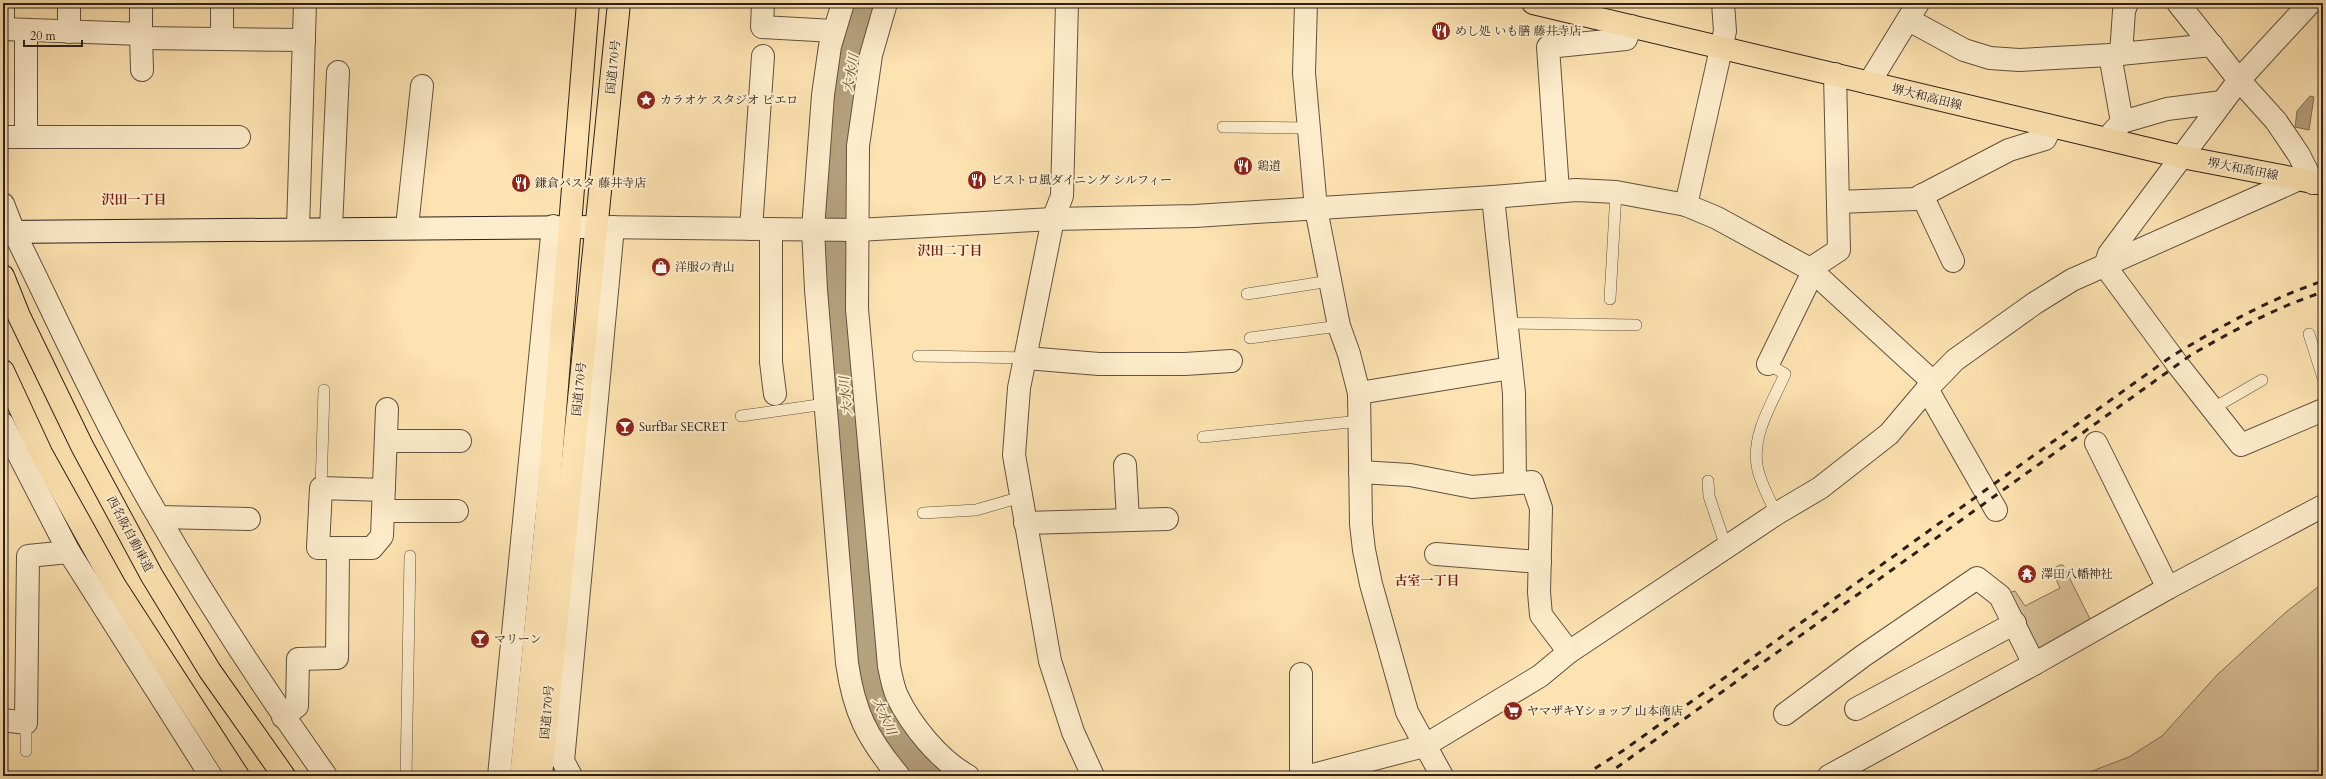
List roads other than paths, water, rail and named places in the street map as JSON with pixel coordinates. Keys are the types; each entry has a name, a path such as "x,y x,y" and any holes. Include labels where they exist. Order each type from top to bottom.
{"main road":[{"name":"国道170号","path":"541,776 555,522 561,226 588,3"},
{"name":"国道170号","path":"522,776 555,522 605,227 619,3"},
{"name":"堺大和高田線","path":"1533,3 1835,74 2051,127 2182,157 2311,182"},
{"name":"西名阪自動車道","path":"3,276 20,316 82,446 152,576 210,671 284,776"},
{"path":"3,372 41,453 115,586 238,776"}],"street":[{"path":"3,3 3,29 222,39 304,40"},
{"path":"69,3 69,32"},
{"path":"141,3 142,70"},
{"path":"222,3 222,39"},
{"path":"298,228 305,3"},
{"path":"763,3 762,28 834,31"},
{"path":"843,3 830,46 823,95 816,230 825,404 847,663 852,693 861,720 876,748 899,776"},
{"path":"886,3 871,55 863,101 858,146 853,230 857,308 889,666 896,695 911,719 939,753 968,776"},
{"path":"1067,3 1062,196 1053,219 1019,388 1014,456 1050,661 1073,732 1093,776"},
{"path":"1306,3 1304,74 1316,209 1338,326 1349,354 1359,393 1361,524 1371,584 1407,712 1424,746 1442,776"},
{"path":"1686,205 1725,31 1723,3"},
{"path":"2122,122 2115,55 2127,3"},
{"path":"1309,776 1424,746 1540,676 1569,652 1776,514 1820,488 1889,434 1930,386 1955,360 2035,303 2072,280 2311,182 2299,156 2276,121 2239,80 2178,3"},
{"path":"2105,266 2109,254 2239,80 2310,3"},
{"path":"1869,83 1914,12 1964,50 1990,58 2019,60 2115,55 2212,45"},
{"path":"1558,191 1548,47 1626,39 1631,26"},
{"path":"26,30 26,137"},
{"path":"763,56 761,229 771,362 775,394"},
{"path":"331,228 338,72"},
{"path":"1768,364 1812,271 1839,250 1835,74"},
{"path":"407,227 422,86"},
{"path":"2106,139 2122,122 2167,108 2222,102"},
{"path":"1838,202 1916,199 2009,150 2045,139 2051,127"},
{"path":"3,137 239,138"},
{"path":"8,232 561,226 853,230 1053,219 1195,216 1493,197 1576,190 1616,192 1686,205 1717,218 1812,271 1930,386 1996,510"},
{"path":"1922,195 1953,261"},
{"path":"1493,197 1511,368 1515,483"},
{"path":"3,204 8,232 137,479 194,579 283,717 326,776"},
{"path":"499,776 561,226"},
{"path":"571,776 563,761 605,227"},
{"path":"2105,266 2241,445 2323,410"},
{"path":"1026,358 1099,364 1185,364 1231,361"},
{"path":"1359,393 1511,368"},
{"path":"387,409 383,500 382,536 372,548 318,548 321,488 383,500 457,511"},
{"path":"3,424 69,552 211,776"},
{"path":"386,441 460,441"},
{"path":"2096,443 2168,588"},
{"path":"1126,465 1128,520"},
{"path":"1360,472 1410,475 1472,487 1491,487 1532,482 1541,508 1541,615 1569,652"},
{"path":"1829,776 2034,664 2168,588 2323,506"},
{"path":"159,517 249,519"},
{"path":"1026,523 1167,519"},
{"path":"283,717 297,706 298,659 337,658 338,549"},
{"path":"3,720 26,723 28,556 69,552"},
{"path":"1436,554 1540,562"},
{"path":"1785,714 1863,656 1977,578 2000,596 2015,623 2034,664"},
{"path":"1856,709 2015,623"},
{"path":"1301,674 1301,776"}],"lane":[{"path":"1223,127 1309,128"},
{"path":"1610,299 1616,192"},
{"path":"1247,294 1330,281"},
{"path":"1507,323 1636,325"},
{"path":"1250,338 1338,326"},
{"path":"2309,334 2323,378"},
{"path":"918,356 1026,358"},
{"path":"1768,364 1785,374 1758,434 1756,452 1757,466 1776,514"},
{"path":"2212,408 2262,380"},
{"path":"321,488 324,390"},
{"path":"741,416 825,404"},
{"path":"1203,437 1360,421"},
{"path":"1708,481 1708,496 1726,547"},
{"path":"923,513 976,510 1021,497"},
{"path":"406,776 410,556"},
{"path":"26,723 26,751"}],"waterway":[{"name":"大水川","path":"867,3 853,51 844,104 836,213 836,287 868,664 878,704 895,738 919,772 924,776"}],"railway":[{"path":"1583,776 1624,750 2172,356 2245,314 2283,296 2323,281"},
{"path":"1605,776 2191,355 2255,320 2323,292"}],"place":[{"name":"めし処 いも膳 藤井寺店","path":"1441,31"},
{"name":"カラオケ スタジオ ピエロ","path":"646,100"},
{"name":"鶏道","path":"1243,166"},
{"name":"ビストロ風ダイニング シルフィー","path":"977,180"},
{"name":"鎌倉パスタ 藤井寺店","path":"521,183"},
{"name":"洋服の青山","path":"661,267"},
{"name":"SurfBar SECRET","path":"625,427"},
{"name":"澤田八幡神社","path":"2027,574"},
{"name":"マリーン","path":"480,639"},
{"name":"ヤマザキYショップ 山本商店","path":"1513,711"}],"district":[{"name":"沢田一丁目","path":"134,199"},
{"name":"沢田二丁目","path":"950,250"},
{"name":"古室一丁目","path":"1427,580"}]}
